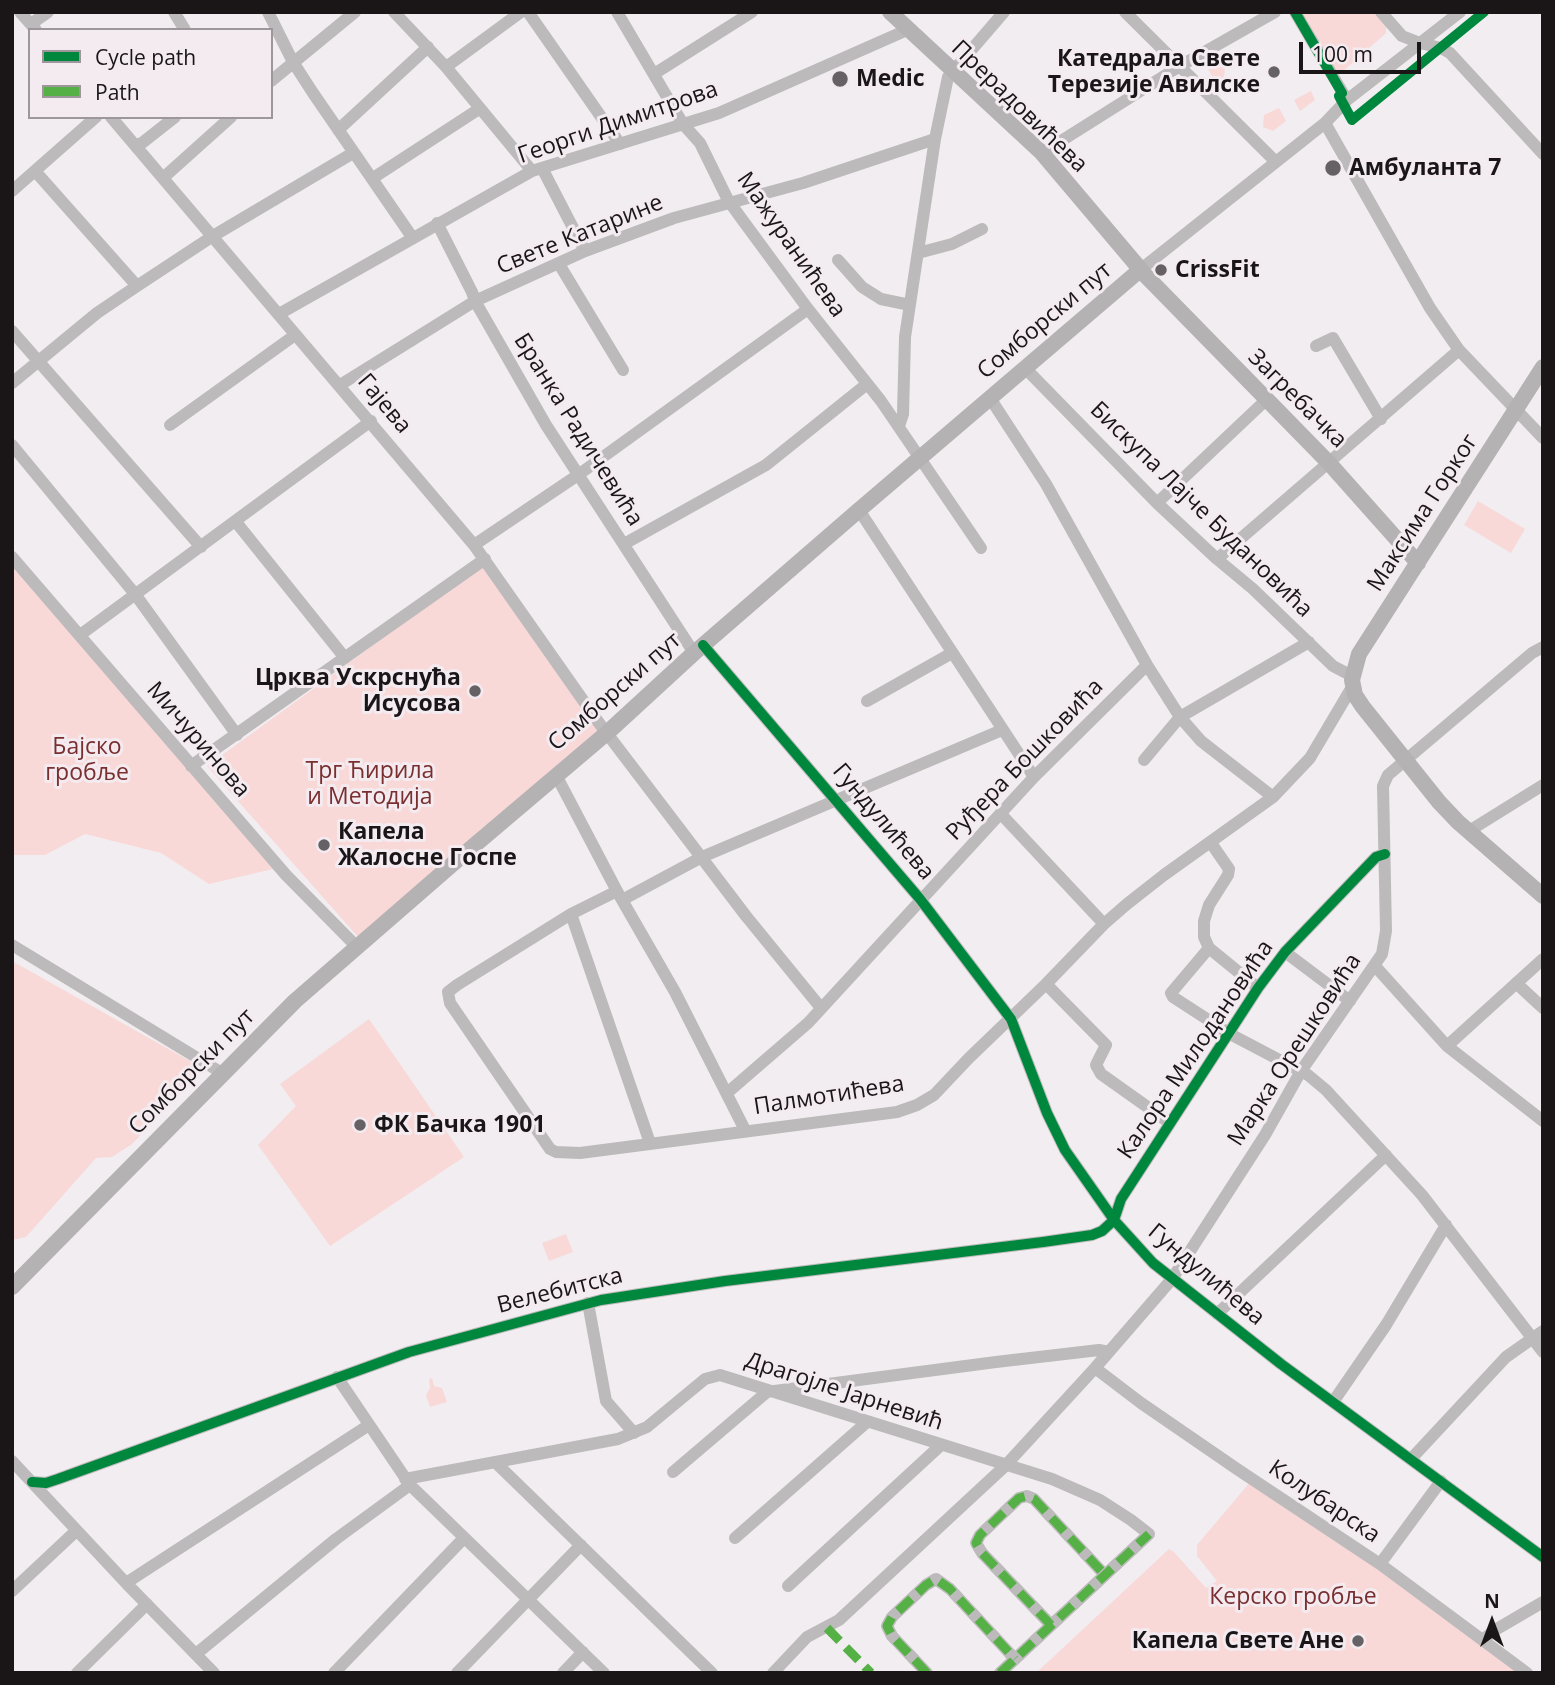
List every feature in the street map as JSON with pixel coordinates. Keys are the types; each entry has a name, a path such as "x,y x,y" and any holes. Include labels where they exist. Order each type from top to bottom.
{"main road":[{"name":"Прерадовићева","path":"890,12 1042,153 1140,270"},
{"name":"Сомборски пут","path":"12,1287 285,1010 356,946 608,732 859,510 1140,270"},
{"name":"Загребачка","path":"1140,270 1329,463 1418,563"},
{"name":"Максима Горког","path":"1352,681 1359,654 1543,367"},
{"path":"1352,681 1363,707 1439,802 1542,895"}],"street":[{"path":"20,12 34,27 48,12"},
{"path":"174,12 184,28"},
{"path":"268,12 293,62 412,237"},
{"path":"273,79 355,12"},
{"path":"394,12 446,67 479,109 537,169 585,251"},
{"path":"446,67 521,12"},
{"path":"528,12 620,144"},
{"name":"Мажуранићева","path":"617,12 683,124 700,143 731,204 899,426 981,548"},
{"path":"654,74 752,12"},
{"path":"899,426 903,414 905,337 935,139 948,77 1004,12"},
{"path":"1125,12 1276,162"},
{"path":"1042,153 1180,66 1275,12"},
{"path":"1295,12 1347,100"},
{"path":"1381,12 1396,32 1450,53 1543,154"},
{"name":"Сомборски пут","path":"1140,270 1325,123 1347,100 1460,12"},
{"name":"Георги Димитрова","path":"279,314 537,169 719,113 907,30"},
{"path":"338,130 428,47"},
{"path":"373,178 479,109"},
{"path":"12,191 94,119"},
{"name":"Гајева","path":"113,119 474,545 608,732 784,964 821,1008"},
{"path":"136,145 172,119"},
{"path":"163,178 229,119"},
{"path":"1325,123 1430,308 1459,349 1543,438"},
{"name":"Свете Катарине","path":"340,385 475,301 585,251 674,218 803,183 935,139"},
{"path":"12,383 97,313 137,286 213,236 353,153"},
{"path":"35,171 137,286"},
{"name":"Бранка Радичевића","path":"437,223 475,301 578,475 699,649"},
{"path":"918,253 952,244 982,229"},
{"path":"838,260 862,287 880,299 910,305"},
{"path":"559,264 623,370"},
{"path":"474,545 578,475 808,309"},
{"path":"12,331 201,547"},
{"path":"170,425 295,335"},
{"path":"1317,346 1333,338 1381,419"},
{"path":"1217,559 1459,349"},
{"name":"Бискупа Лајче Будановића","path":"1025,368 1157,503 1352,681"},
{"path":"624,544 765,465 867,384"},
{"path":"990,398 1046,484 1147,664 1180,717 1201,741 1273,797"},
{"path":"1157,503 1266,400"},
{"path":"80,635 371,421"},
{"path":"12,445 135,594 237,735"},
{"path":"859,510 1034,777"},
{"path":"236,522 345,658"},
{"name":"Мичуринова","path":"12,557 286,875 356,946"},
{"path":"191,766 485,559"},
{"path":"1144,760 1180,717 1309,642"},
{"name":"Марка Орешковића","path":"773,1673 807,1637 839,1620 1005,1466 1172,1279 1265,1135 1301,1071 1375,967 1385,943 1383,786 1388,775 1532,653 1543,647"},
{"name":"Гундулићева","path":"699,649 836,799 920,898 1011,1019 1055,1132 1065,1150 1114,1220 1153,1264 1333,1402 1543,1557"},
{"path":"867,701 952,653"},
{"name":"Руђера Бошковића","path":"727,1093 789,1041 1034,777 1147,664"},
{"name":"Палмотићева","path":"571,914 448,992 450,1003 550,1149 556,1152 580,1153 897,1112 934,1095 1104,924 1164,875 1273,797 1310,758 1352,681"},
{"path":"650,1143 571,914 620,896 702,857 1002,730"},
{"path":"556,775 675,992 746,1130"},
{"path":"1469,831 1543,785"},
{"path":"1001,814 1104,924"},
{"path":"1211,843 1229,869 1209,905 1204,921 1204,937 1209,948 1258,988"},
{"name":"Калора Милодановића","path":"1114,1220 1121,1199 1258,988 1285,952 1376,858 1385,854"},
{"path":"12,946 222,1073"},
{"path":"1209,948 1171,993 1173,997 1230,1034 1301,1071 1326,1090 1447,1225 1538,1335 1543,1352"},
{"path":"1285,952 1350,1002"},
{"path":"1447,1046 1543,958"},
{"path":"1375,967 1447,1046 1543,1121"},
{"path":"1516,983 1543,1008"},
{"path":"1046,984 1106,1045 1096,1065 1101,1074 1170,1123"},
{"path":"1217,1314 1386,1155"},
{"name":"Велебитска","path":"40,1486 409,1352 588,1303 725,1281 1092,1235 1109,1226 1114,1220"},
{"path":"1333,1402 1386,1325 1447,1225"},
{"path":"588,1303 606,1401 634,1433"},
{"path":"1411,1459 1506,1357 1538,1335"},
{"path":"673,1472 767,1392 1021,1359 1099,1350 1109,1352"},
{"name":"Колубарска","path":"1095,1368 1226,1462 1380,1564 1527,1673"},
{"name":"Драгојле Јарневић","path":"408,1482 495,1462 594,1444 634,1433 647,1427 705,1380 713,1376 723,1376 767,1392 1052,1479 1100,1500 1149,1534 1104,1574"},
{"path":"337,1377 408,1482 604,1673"},
{"path":"801,1402 799,1394 803,1387"},
{"path":"735,1538 867,1422"},
{"path":"126,1583 369,1425"},
{"path":"788,1586 941,1445"},
{"path":"12,1461 40,1486 76,1531 214,1673"},
{"path":"495,1462 712,1673"},
{"path":"1380,1564 1441,1481"},
{"path":"193,1673 199,1658 336,1539 408,1482"},
{"path":"1000,1673 1051,1625 1104,1574 1034,1499 1027,1496 1019,1498 980,1535 976,1543 982,1553 1051,1625"},
{"path":"12,1591 76,1531"},
{"path":"334,1673 464,1538"},
{"path":"457,1673 581,1545"},
{"path":"927,1673 892,1636 887,1626 889,1620 917,1593 936,1579 950,1589 1015,1659"},
{"path":"1484,1639 1543,1602"},
{"path":"77,1673 147,1604"},
{"path":"563,1673 583,1652"}],"green space":[{"path":"1300,12 1376,12 1386,26 1386,33 1339,75"},
{"path":"1225,67 1223,87 1212,76 1208,69"},
{"path":"1311,91 1315,100 1300,111 1294,100"},
{"path":"1279,108 1286,121 1273,131 1263,127 1264,115"},
{"path":"1478,501 1525,529 1511,553 1464,525"},
{"name":"Бајско гробље","path":"12,559 273,869 209,884 161,853 85,834 45,855 12,855"},
{"name":"Трг Ћирила и Методија","path":"485,564 602,730 359,938 207,766"},
{"path":"12,961 204,1069 132,1144 112,1157 96,1158 26,1237 12,1240"},
{"name":"ФК Бачка 1901","path":"369,1019 464,1157 330,1246 258,1145 296,1106 280,1084"},
{"path":"566,1234 573,1252 549,1261 542,1243"},
{"path":"432,1378 434,1386 442,1388 447,1402 430,1407 426,1395 430,1388 429,1379"},
{"name":"Керско гробље","path":"1251,1481 1529,1673 1036,1673 1169,1549 1206,1588 1217,1581 1197,1556 1197,1545"}],"marked path":[{"path":"1051,1625 982,1553 976,1543 980,1535 1019,1498 1027,1496 1034,1499 1104,1574"},
{"path":"1000,1673 1149,1534"},
{"path":"927,1673 892,1636 887,1626 892,1617 936,1579 950,1589 1015,1659"},
{"path":"827,1628 871,1673"}],"cycle path":[{"path":"1295,12 1342,93 1339,96 1352,120 1484,12"},
{"path":"703,645 920,899 1011,1019 1047,1113 1065,1150 1114,1220 1153,1263 1281,1364 1543,1557"},
{"path":"32,1482 46,1483 58,1479 409,1352 601,1300 725,1281 1043,1242 1102,1231 1114,1220 1121,1199 1258,988 1285,952 1376,857 1385,854"}],"place":[{"name":"Катедрала Свете Терезије Авилске","path":"1274,72"},
{"name":"Medic","path":"840,79"},
{"name":"Амбуланта 7","path":"1333,168"},
{"name":"CrissFit","path":"1161,270"},
{"name":"Црква Ускрснућа Исусова","path":"475,691"},
{"name":"Капела Жалосне Госпе","path":"324,845"},
{"name":"ФК Бачка 1901","path":"360,1125"},
{"name":"Капела Свете Ане","path":"1358,1641"}]}
